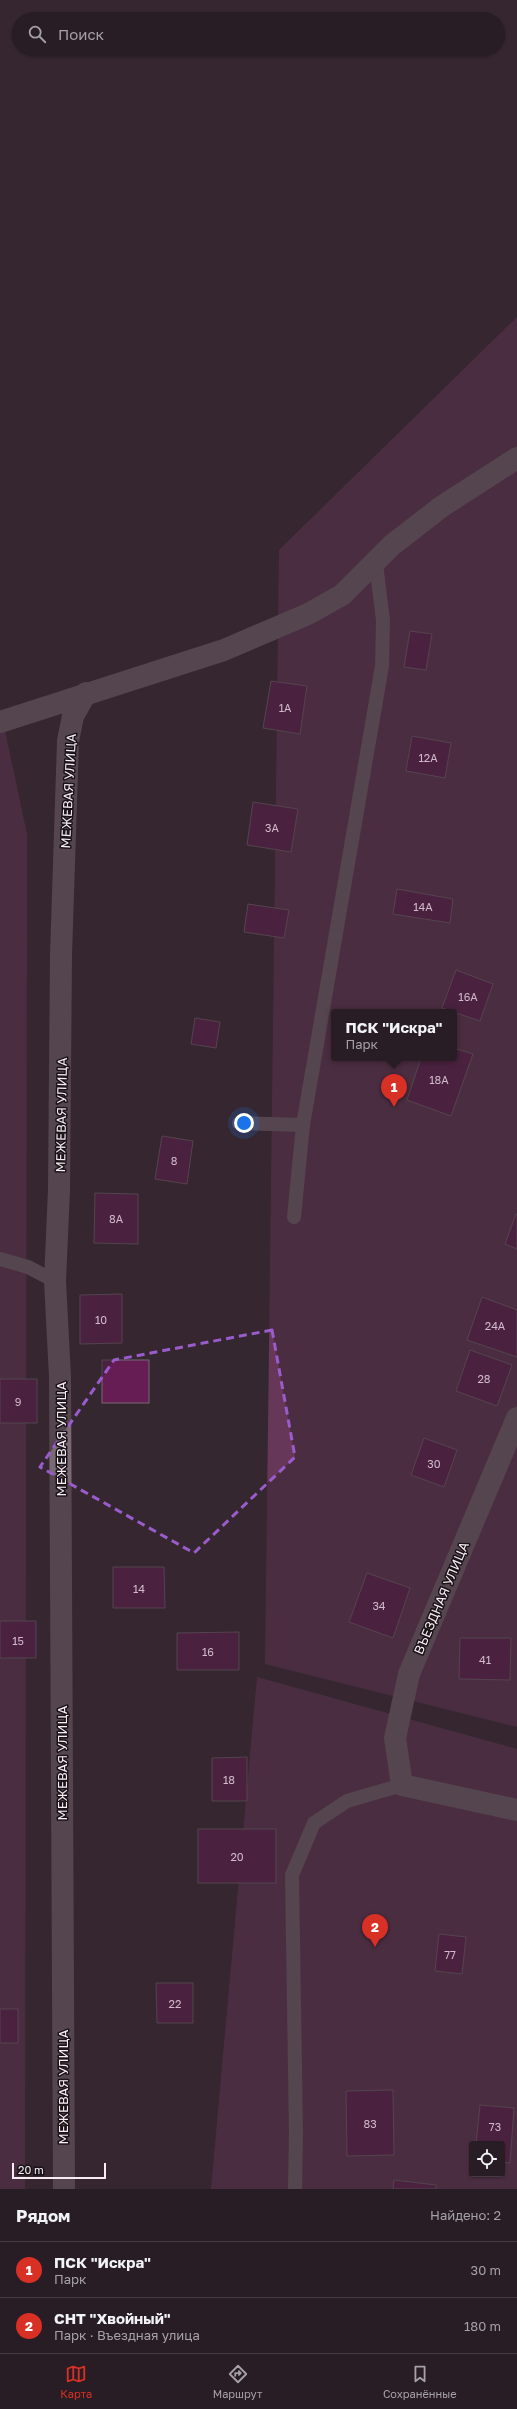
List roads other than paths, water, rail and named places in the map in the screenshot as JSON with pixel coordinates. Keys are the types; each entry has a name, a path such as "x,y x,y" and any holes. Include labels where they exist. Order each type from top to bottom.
{"street":[{"path":"0,722 86,693 224,650 308,614 342,595 376,564 392,545 440,507 517,458"},
{"name":"МЕЖЕВАЯ УЛИЦА","path":"64,2189 60,1377 55,1281 60,1182 61,955 68,741 73,716 86,693"},
{"name":"ВЪЕЗДНАЯ УЛИЦА","path":"402,1785 395,1738 408,1674 517,1418"},
{"path":"402,1785 517,1810"}],"lane":[{"path":"294,1217 303,1125 382,666 383,620 376,564"},
{"path":"239,1123 303,1125"},
{"path":"0,1259 28,1267 55,1281"},
{"path":"295,2189 296,2134 292,1875 314,1823 347,1801 402,1785"}],"place":[{"name":"ПСК \"Искра\"","path":"394,1107"},
{"name":"СНТ \"Хвойный\"","path":"375,1947"}]}
